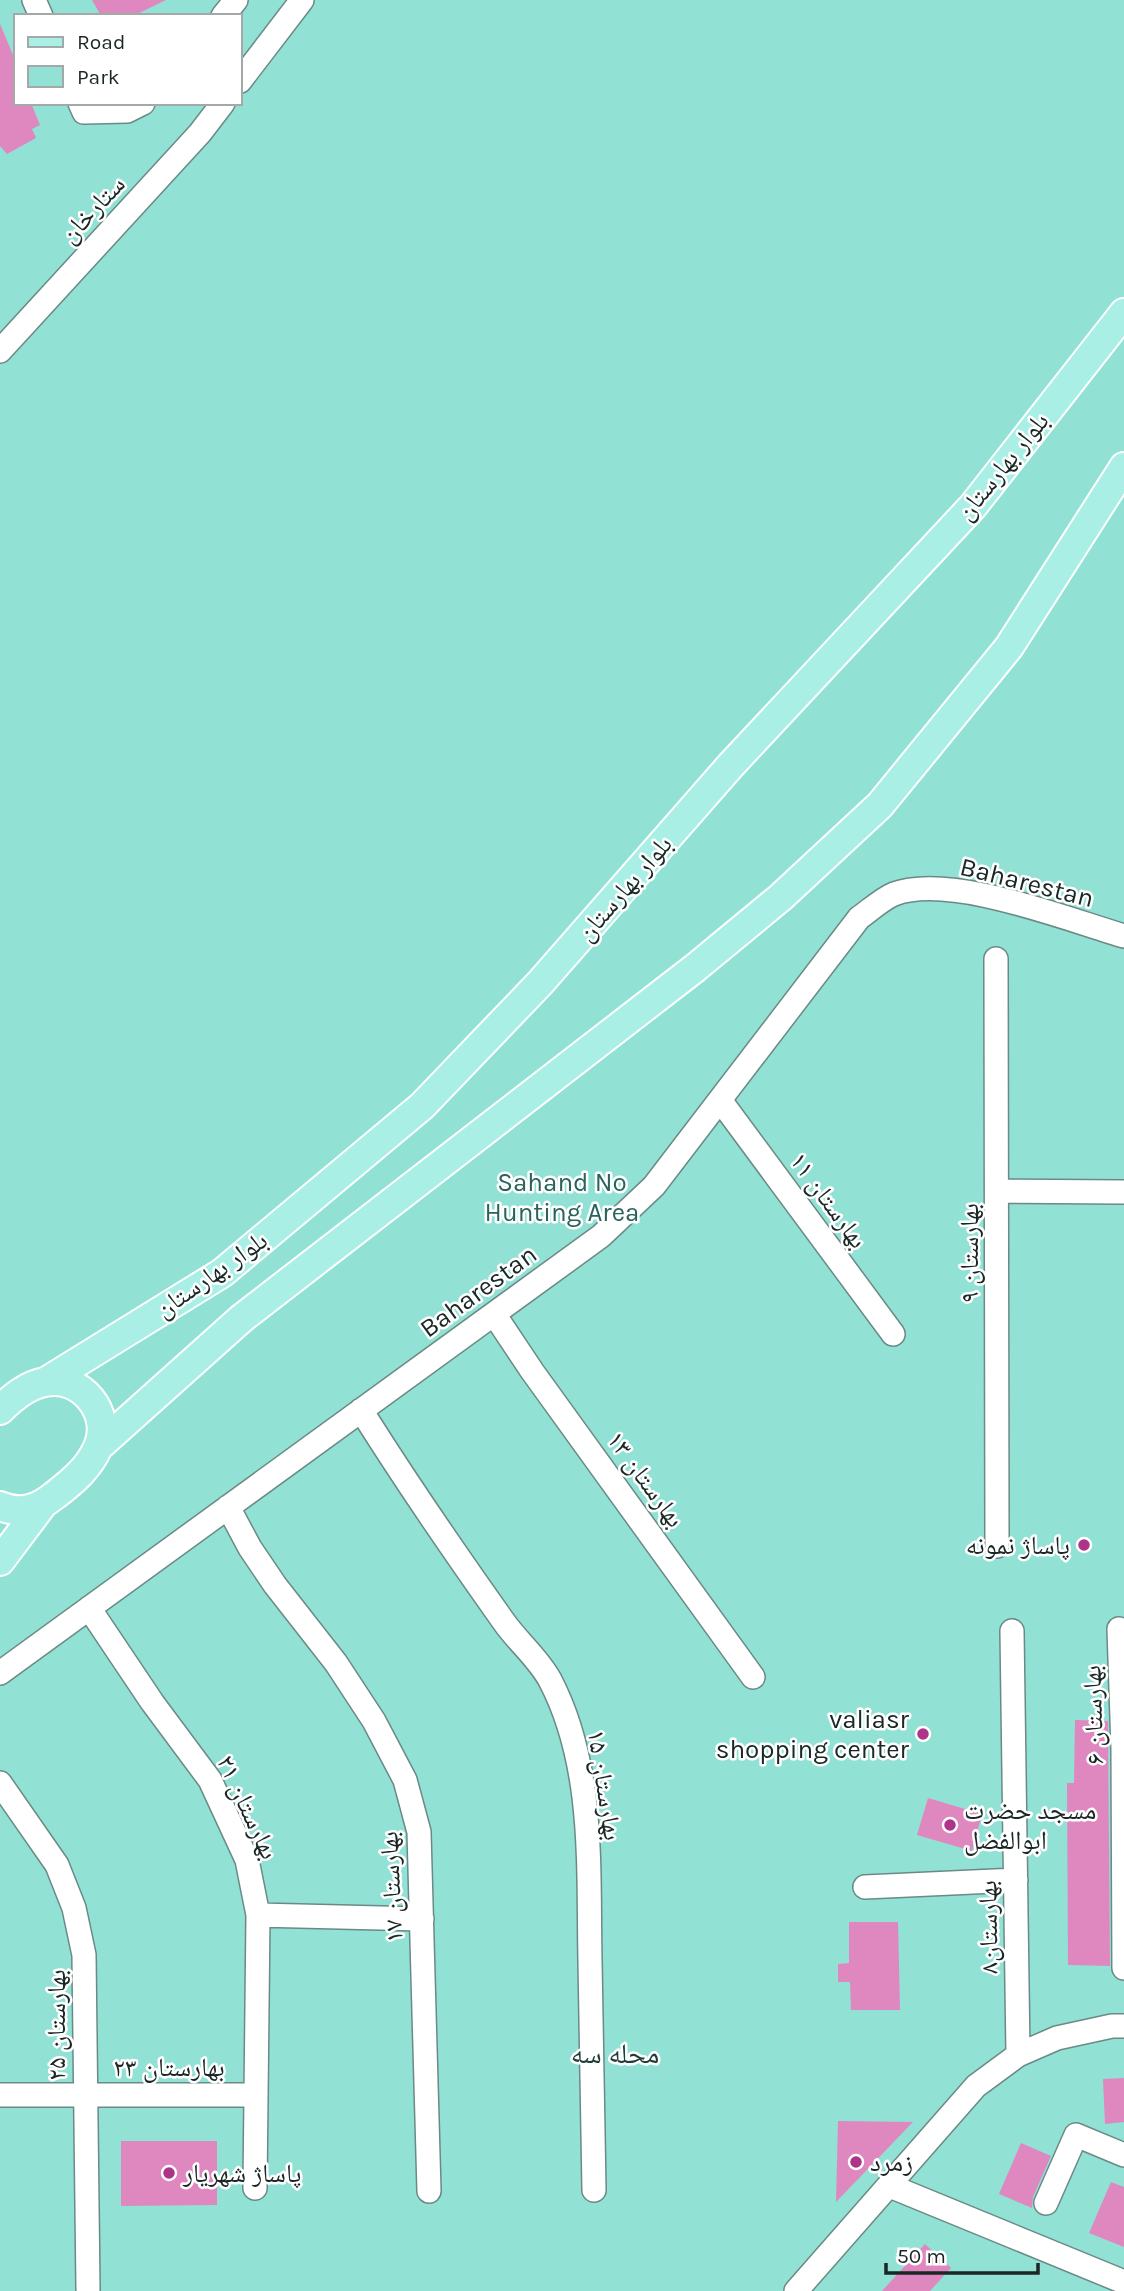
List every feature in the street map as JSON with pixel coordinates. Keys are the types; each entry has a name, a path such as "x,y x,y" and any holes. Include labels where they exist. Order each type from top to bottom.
{"main road":[{"name":"بلوار بهارستان","path":"0,1410 19,1393 47,1381 222,1273 422,1106 541,983 731,765 973,506 1124,313"},
{"name":"بلوار بهارستان","path":"0,1561 42,1505 74,1480 99,1446 242,1318 695,968 781,897 880,805 1009,647 1124,467"},
{"path":"47,1381 63,1381 79,1387 91,1398 99,1413 102,1429 99,1446"},
{"path":"0,1506 10,1510 26,1510 42,1505"}],"street":[{"path":"225,14 236,0"},
{"path":"242,78 302,0"},
{"path":"81,105 84,112 127,111 139,105"},
{"name":"ستارخان","path":"0,351 200,133 221,105"},
{"name":"Baharestan","path":"0,1673 601,1236 654,1186 859,918 893,894 929,888 971,892 1124,936"},
{"name":"بهارستان ۹","path":"996,959 997,1546"},
{"name":"بهارستان ۱۱","path":"720,1100 893,1334"},
{"path":"998,1191 1124,1192"},
{"name":"بهارستان ۱۳","path":"494,1314 532,1371 753,1677"},
{"name":"بهارستان ۱۵","path":"361,1410 399,1471 506,1625 549,1678 575,1748 585,1803 589,1864 594,2190"},
{"name":"بهارستان ۱۷","path":"228,1507 269,1576 336,1663 374,1721 405,1780 419,1832 429,2191"},
{"name":"بهارستان ۲۱","path":"89,1608 152,1702 210,1780 247,1860 258,1915 255,2188"},
{"name":"بهارستان ۶","path":"1119,1629 1123,1749 1124,1968"},
{"name":"بهارستان۸","path":"1012,1631 1018,2055"},
{"name":"بهارستان ۲۵","path":"0,1783 57,1865 74,1908 84,1955 88,2289"},
{"path":"865,1886 1016,1880"},
{"path":"258,1915 422,1919"},
{"path":"796,2291 976,2086 1018,2055 1056,2038 1124,2026"},
{"name":"بهارستان ۲۳","path":"0,2095 255,2095"},
{"path":"1046,2203 1076,2135 1124,2155"},
{"path":"890,2186 1124,2282"}],"green space":[{"name":"Sahand No Hunting Area","path":"0,0 1124,0 1124,2291 0,2291"}],"building":[{"path":"92,0 166,0 137,14 100,14"},
{"path":"0,24 14,57 14,105 32,105 40,125 32,129 36,138 7,154 0,146"},
{"path":"1075,1720 1108,1721 1110,1966 1068,1965 1067,1783 1074,1783"},
{"name":"مسجد حضرت ابوالفضل","path":"928,1798 982,1814 972,1851 917,1835"},
{"path":"849,1922 898,1922 900,2010 851,2010 850,1982 838,1982 838,1964 849,1963"},
{"path":"1124,2078 1124,2122 1105,2124 1103,2079"},
{"name":"زمرد","path":"838,2121 913,2122 836,2202"},
{"name":"پاساژ شهریار","path":"121,2141 217,2141 217,2205 121,2206"},
{"path":"1021,2143 1051,2156 1033,2197 1032,2208 999,2194"},
{"path":"1111,2182 1124,2187 1124,2247 1089,2233"},
{"path":"925,2244 951,2268 930,2291 882,2291"}],"place":[{"name":"پاساژ نمونه","path":"1084,1545"},
{"name":"valiasr shopping center","path":"923,1734"},
{"name":"مسجد حضرت ابوالفضل","path":"950,1825"},
{"name":"زمرد","path":"856,2162"},
{"name":"پاساژ شهریار","path":"169,2173"}],"district":[{"name":"محله سه","path":"615,2053"}]}
